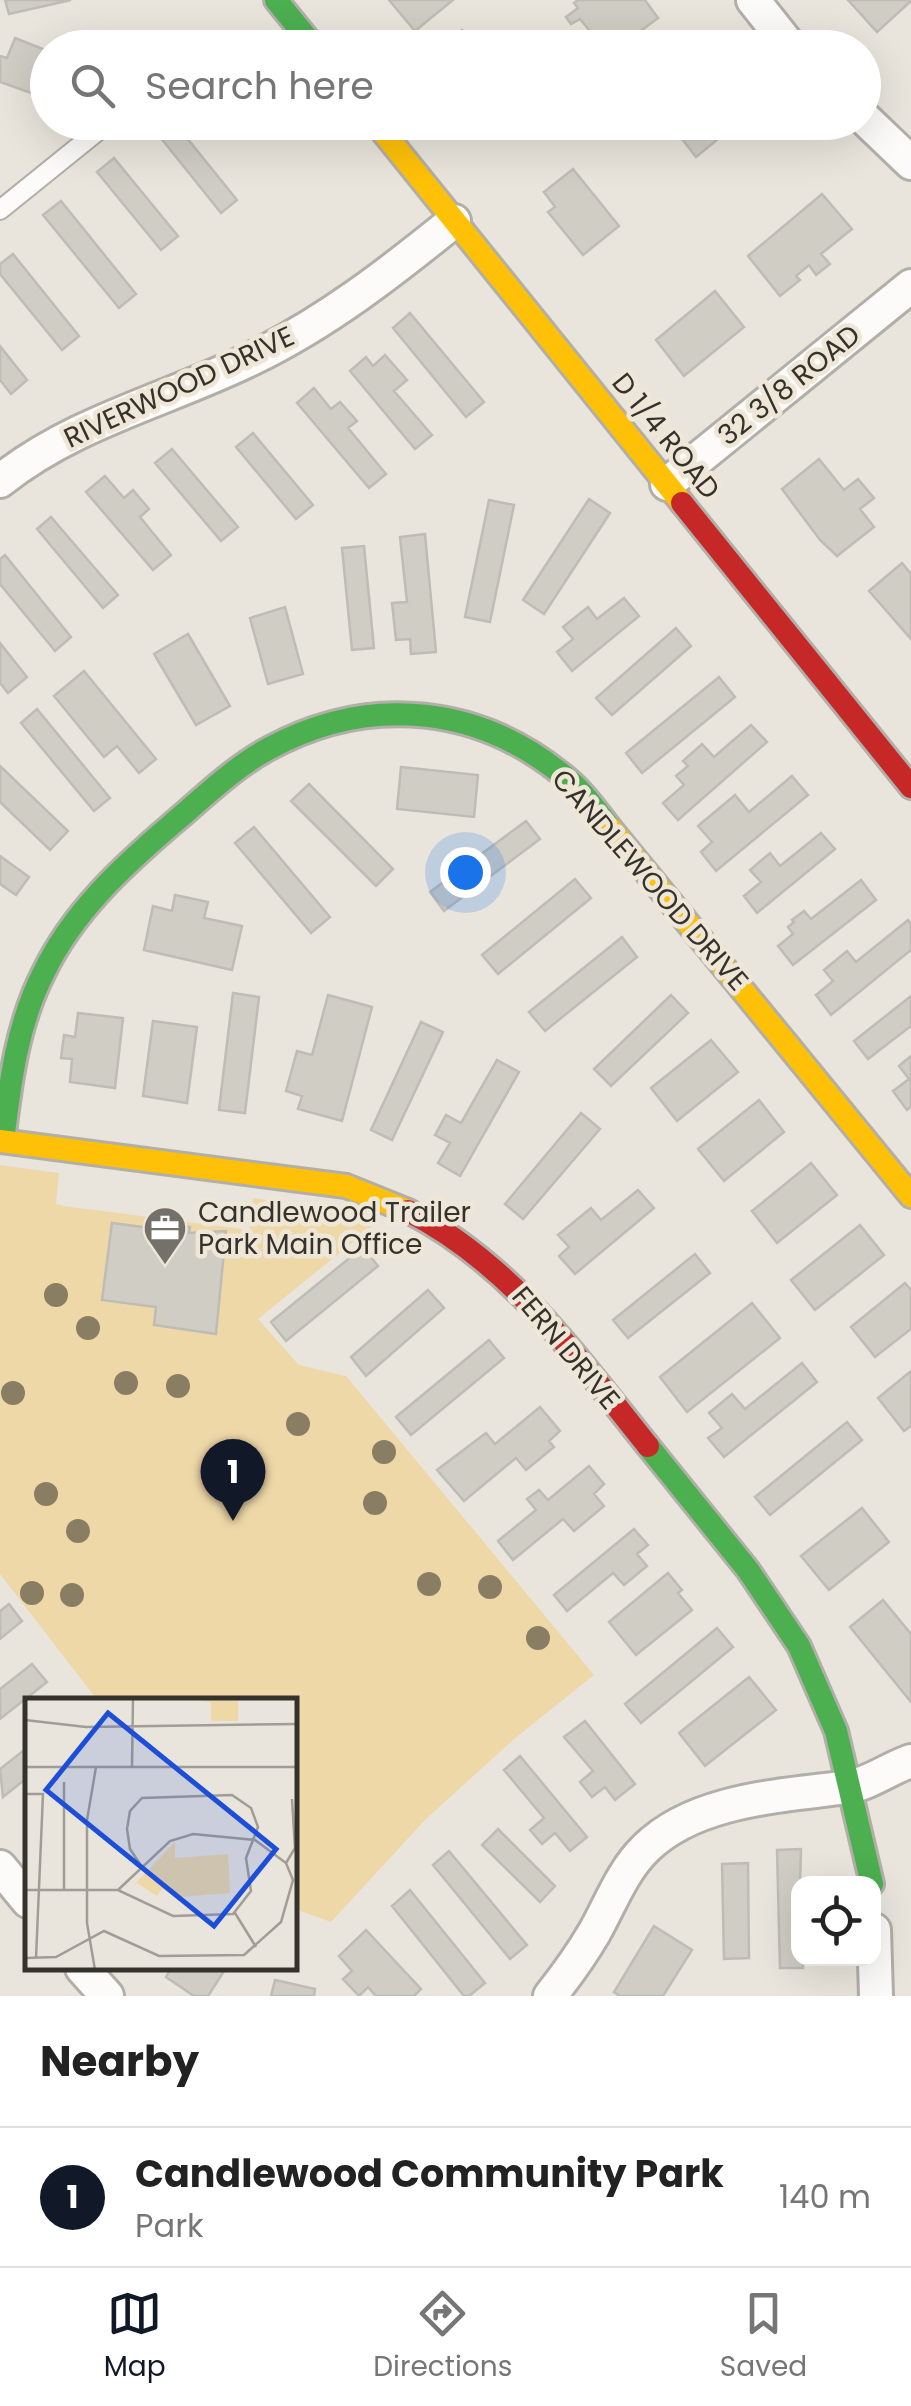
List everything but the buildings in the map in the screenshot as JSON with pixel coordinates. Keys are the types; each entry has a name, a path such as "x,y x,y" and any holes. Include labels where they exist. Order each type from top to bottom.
{"street":[{"path":"276,0 300,30"},
{"path":"753,0 777,30"},
{"path":"881,134 911,163"},
{"name":"D 1/4 ROAD","path":"389,140 911,786"},
{"name":"RIVERWOOD DRIVE","path":"0,482 74,433 252,358 324,318 390,273 454,221"},
{"name":"32 3/8 ROAD","path":"666,484 911,286"},
{"name":"CANDLEWOOD DRIVE","path":"1,1141 12,1068 29,1006 61,941 104,885 248,762 283,740 320,726 366,716 418,714 470,722 502,734 533,750 574,784 911,1196"},
{"name":"FERN DRIVE","path":"1,1141 346,1186 418,1214 468,1246 538,1311 748,1570 799,1646 836,1731 870,1876"},
{"path":"550,1996 593,1935 630,1868 646,1848 669,1832 688,1820 732,1805 851,1787 911,1761"},
{"path":"0,1867 25,1897"},
{"path":"875,1966 876,1996"},
{"path":"85,1971 107,1996"}],"lane":[{"path":"0,210 86,140"}],"shaded area":[{"path":"0,1165 59,1173 56,1204 64,1206 249,1230 253,1198 321,1208 374,1225 258,1319 299,1365 346,1376 594,1675 514,1739 426,1819 331,1922 298,1910 298,1698 96,1698 0,1574"}],"traffic: fast":[{"path":"276,0 300,30"},
{"path":"3,1141 12,1076 27,1012 44,972 69,930 135,857 218,784 268,749 307,731 346,720 385,715 425,716 463,723 501,736 537,756 576,787 610,828"},
{"path":"648,1446 748,1570 799,1646 836,1731 870,1876"}],"traffic: slow":[{"path":"390,140 682,503"},
{"path":"610,828 911,1196"},
{"path":"0,1141 346,1186 408,1211"}],"traffic: jam":[{"path":"682,503 911,787"},
{"path":"408,1211 445,1233 511,1285 568,1347 648,1446"}],"place":[{"name":"Candlewood Trailer Park Main Office","path":"165,1266"},
{"name":"Candlewood Community Park","path":"233,1521"}]}
